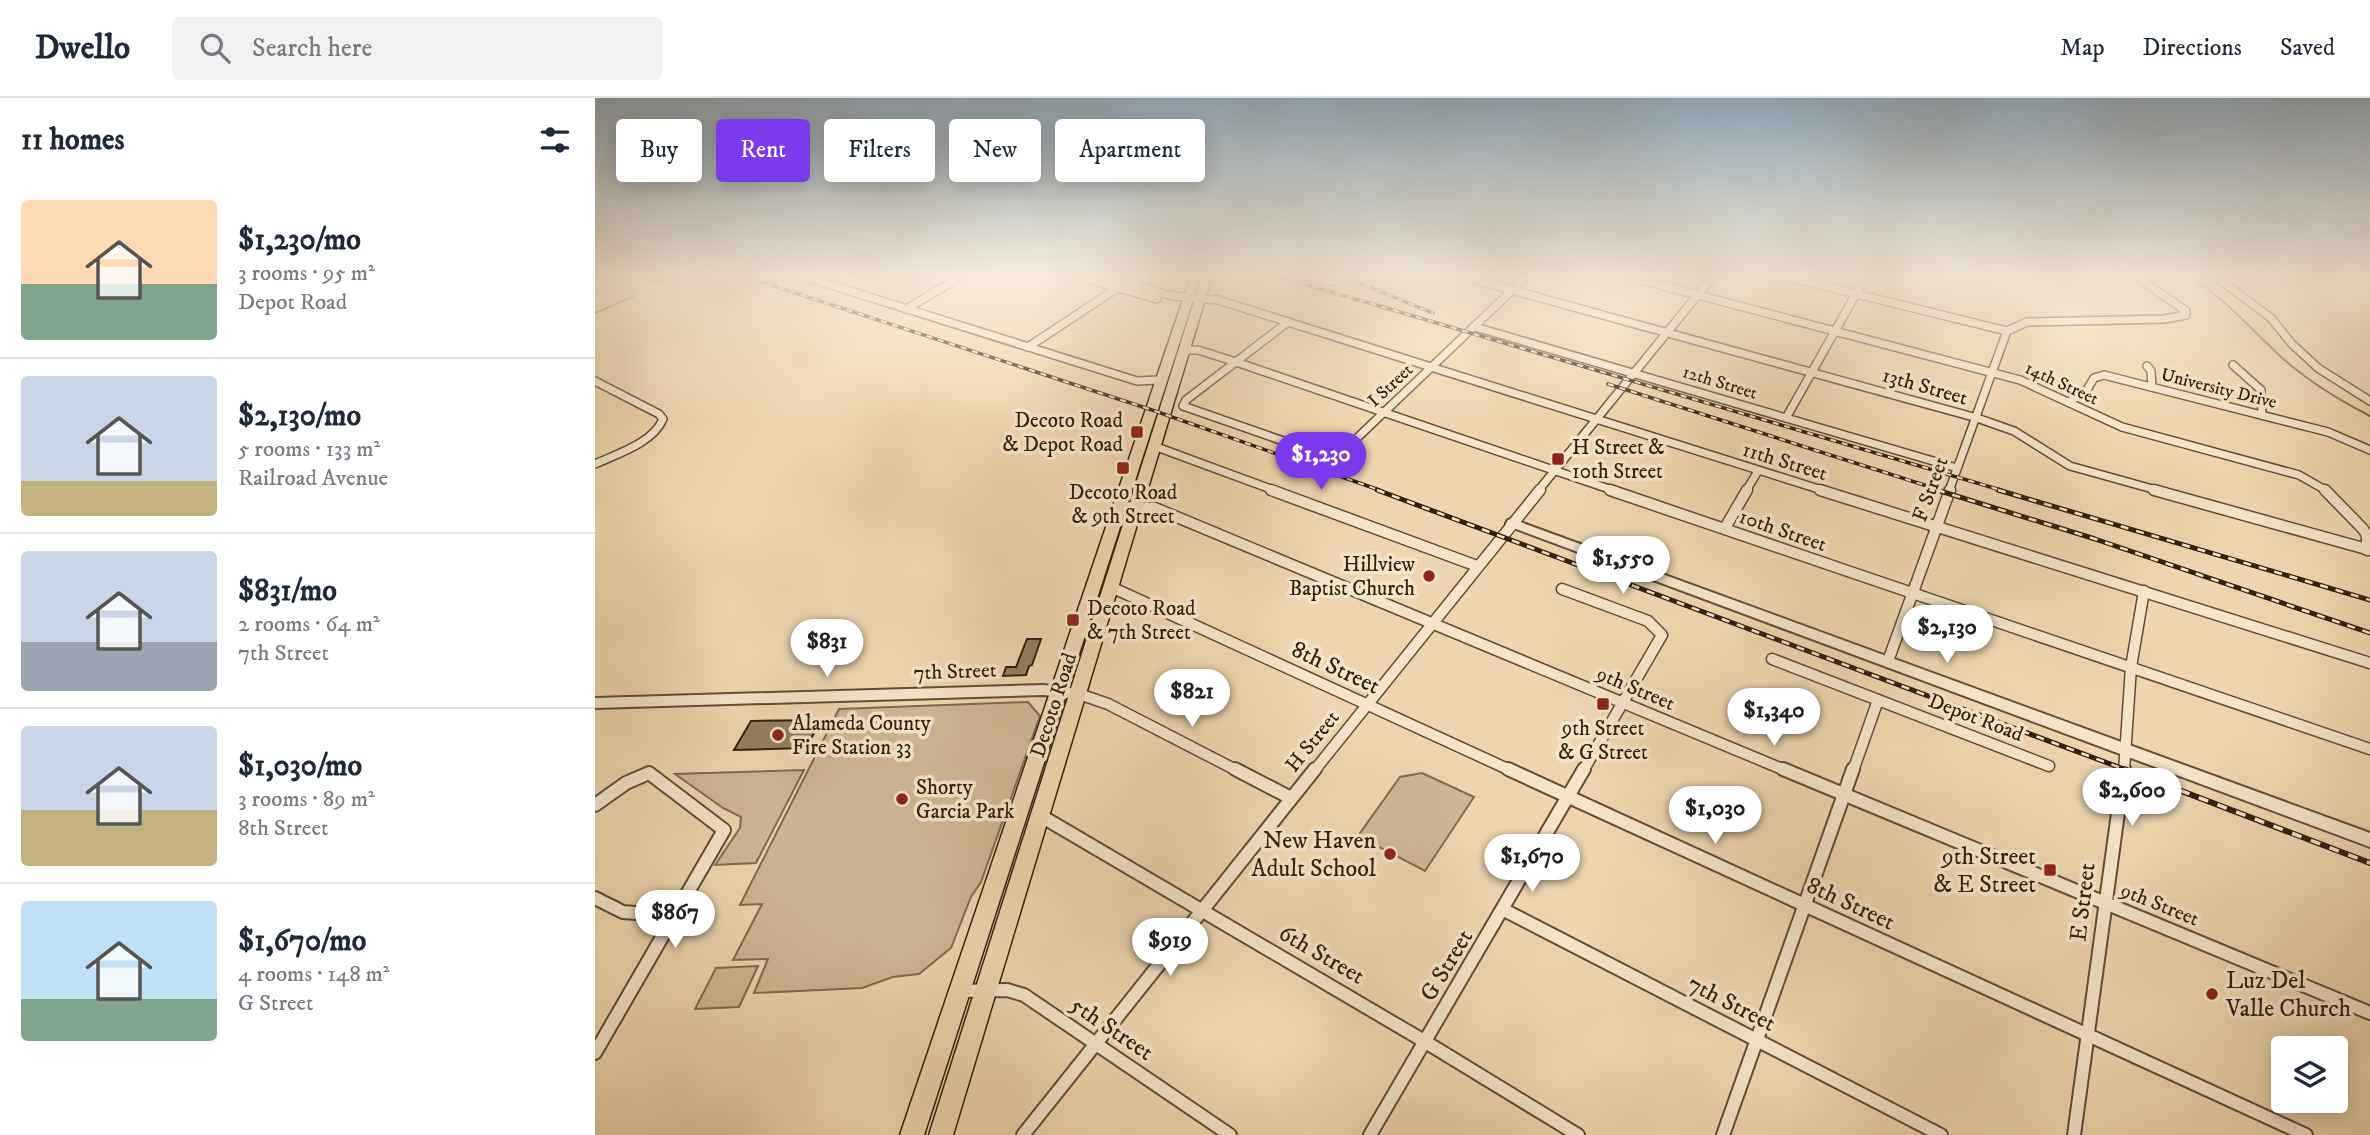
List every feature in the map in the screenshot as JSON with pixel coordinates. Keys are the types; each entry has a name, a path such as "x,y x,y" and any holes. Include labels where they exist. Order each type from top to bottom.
{"main road":[{"name":"Decoto Road","path":"941,1135 1111,587 1127,507 1159,380 1183,324"},
{"name":"Decoto Road","path":"912,1135 1058,691 1127,507 1154,446 1184,350 1189,324"}],"street":[{"path":"955,324 1137,381 1159,380"},
{"path":"1028,347 1062,324"},
{"path":"1236,362 1285,324"},
{"name":"11th Street","path":"1296,324 2370,663"},
{"name":"I Street","path":"1236,362 1186,400 1183,406 1335,459 1478,324"},
{"name":"13th Street","path":"1636,324 1977,418 2014,431 2070,466 2369,550"},
{"name":"H Street","path":"1023,1135 1553,471 1598,420 1674,324"},
{"name":"14th Street","path":"1808,324 1993,372 2031,384 2122,427 2314,480 2331,493 2363,529 2367,535 2369,550"},
{"path":"1786,418 1837,324"},
{"path":"1980,324 2007,331 2022,324"},
{"path":"2276,324 2291,343 2318,368 2370,401"},
{"name":"12th Street","path":"1475,327 1957,468"},
{"name":"F Street","path":"1888,661 2007,331"},
{"name":"10th Street","path":"1184,350 1201,351 1236,362 2370,750"},
{"path":"2233,365 2261,390 2262,415"},
{"path":"2147,366 2151,371 2152,387"},
{"name":"University Drive","path":"2068,401 2085,393 2094,378 2100,375 2328,432 2370,450"},
{"path":"595,381 661,415 662,424 647,437 595,464"},
{"path":"1154,446 1477,566"},
{"path":"1725,528 1758,471"},
{"name":"9th Street","path":"1127,507 1155,508 2370,1013"},
{"path":"1513,523 2370,840"},
{"name":"8th Street","path":"1111,587 2306,1135"},
{"name":"G Street","path":"1370,1135 1504,910 1662,635 1648,621 1562,589"},
{"name":"E Street","path":"2074,1135 2125,750 2131,667 2144,592"},
{"name":"Depot Road","path":"1772,659 2049,766"},
{"name":"7th Street","path":"595,703 1058,691 1079,694 1108,704 1291,798"},
{"path":"1723,1135 1878,700"},
{"path":"595,805 626,783 649,773 715,821 724,831 595,1053"},
{"name":"6th Street","path":"1041,816 1424,1041 1578,1135"},
{"path":"595,898 623,912 675,916"},
{"name":"7th Street","path":"1504,910 1941,1135"},
{"name":"5th Street","path":"959,991 1007,990 1024,995 1230,1135"}],"shaded area":[{"name":"Shorty Garcia Park","path":"1028,702 1040,716 981,882 971,897 951,948 919,974 893,977 862,988 754,993 768,959 733,960 762,904 740,905 839,709"},
{"path":"804,770 756,863 715,865 740,828 741,817 723,808 675,774"},
{"path":"1422,773 1474,797 1425,871 1358,836 1400,777"},
{"path":"758,966 739,1007 695,1009 716,968"}],"building":[{"path":"1027,639 1041,639 1026,675 1003,676 1006,667 1016,667"},
{"name":"Alameda County Fire Station 33","path":"821,720 806,748 734,750 751,721"}],"waterway":[{"path":"2247,324 2300,373 2370,416"}],"railway":[{"path":"891,324 1155,411 1382,491"},
{"path":"1441,324 2004,491"},
{"path":"1608,384 1943,491"},
{"path":"1377,490 2129,771"},
{"path":"1937,490 2095,539 2370,633"},
{"path":"1998,490 2370,600"},
{"path":"2124,769 2370,863"}],"place":[{"name":"Decoto Road & Depot Road","path":"1137,432"},
{"name":"H Street & 10th Street","path":"1558,459"},
{"name":"Decoto Road & 9th Street","path":"1123,468"},
{"name":"Hillview Baptist Church","path":"1429,576"},
{"name":"Decoto Road & 7th Street","path":"1073,620"},
{"name":"9th Street & G Street","path":"1603,704"},
{"name":"Alameda County Fire Station 33","path":"778,735"},
{"name":"Shorty Garcia Park","path":"902,799"},
{"name":"New Haven Adult School","path":"1390,854"},
{"name":"9th Street & E Street","path":"2050,870"},
{"name":"Luz Del Valle Church","path":"2212,994"}]}
